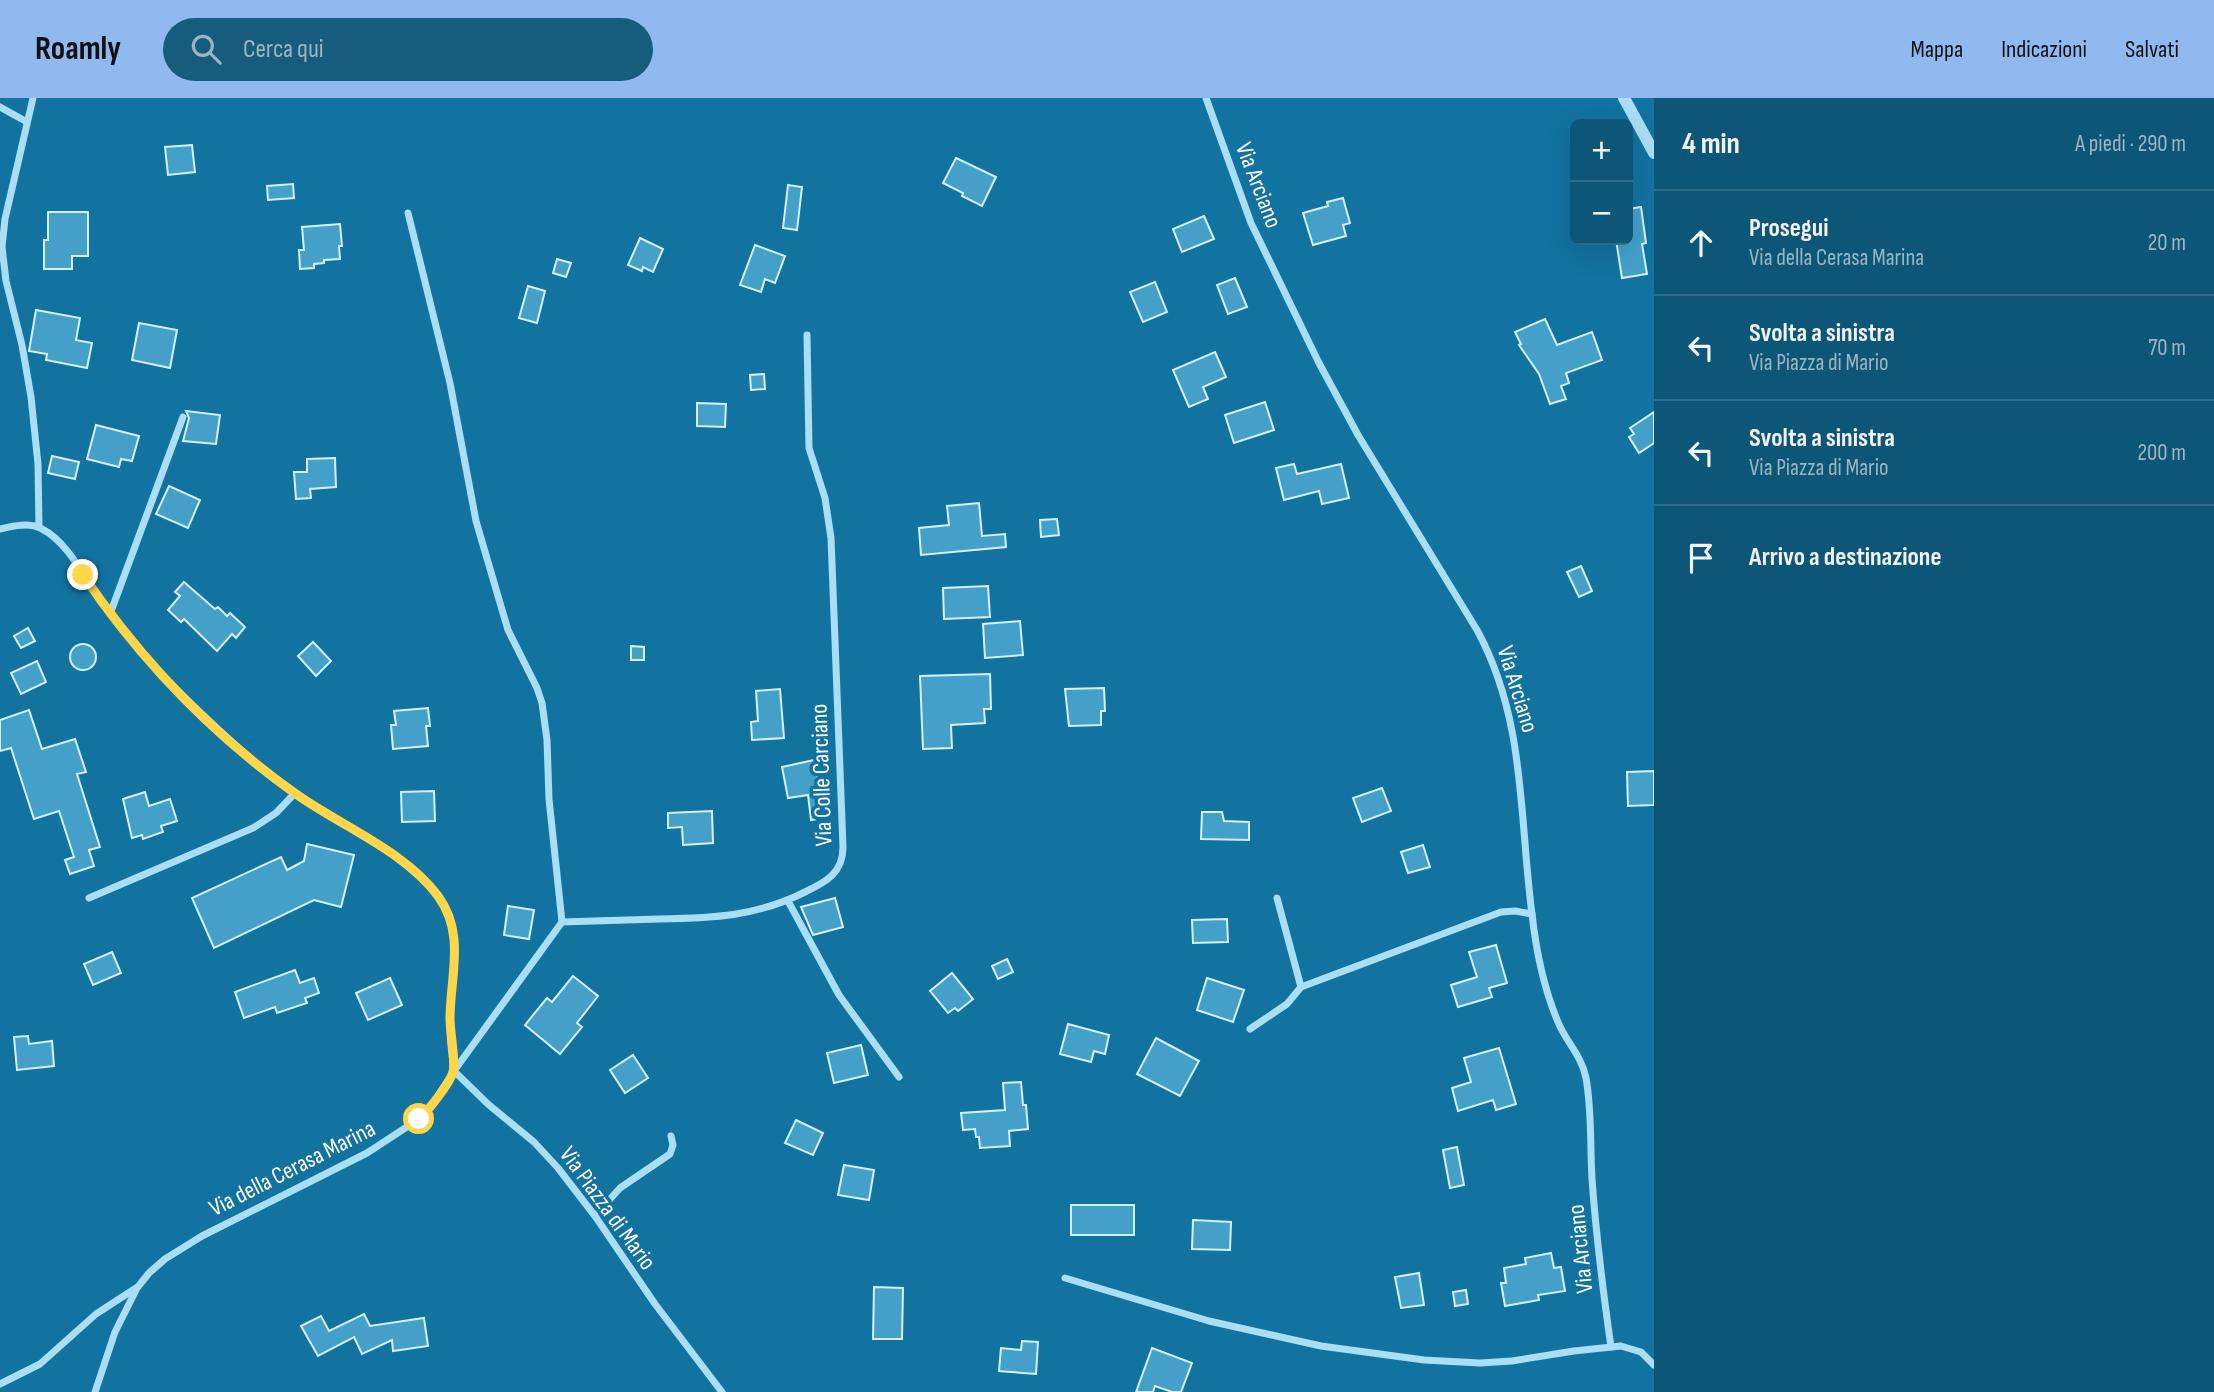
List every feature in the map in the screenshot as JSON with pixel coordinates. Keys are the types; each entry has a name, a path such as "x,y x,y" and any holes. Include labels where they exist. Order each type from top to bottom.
{"street":[{"path":"33,98 3,229 2,247 6,281 30,390 38,464 39,527"},
{"name":"Via Arciano","path":"1206,98 1251,223 1319,363 1358,435 1472,621 1493,665 1506,701 1515,740 1532,914 1551,1001 1559,1025 1580,1060 1586,1081 1598,1242 1611,1347"},
{"path":"1625,98 1654,153"},
{"path":"0,107 27,122"},
{"path":"408,212 450,383 476,521 510,636 537,688 542,704 562,922 454,1071"},
{"name":"Via Colle Carciano","path":"562,922 718,918 748,914 788,901 832,877 841,863 844,847 831,538 828,508 809,448 807,335"},
{"path":"110,614 183,417"},
{"path":"0,528 23,525 39,527 48,532 65,550 110,614 145,656 242,751 295,793 407,866 432,888 446,908 455,944 450,1018 454,1071"},
{"path":"89,898 253,828 276,813 295,793"},
{"path":"1277,898 1301,987"},
{"path":"788,901 839,995 899,1077"},
{"path":"1250,1029 1284,1007 1301,987 1501,912 1532,914"},
{"name":"Via Piazza di Mario","path":"454,1071 550,1158 722,1392"},
{"name":"Via della Cerasa Marina","path":"95,1392 115,1332 137,1288 155,1267 184,1247 367,1153 408,1128 427,1112 454,1071"},
{"path":"595,1216 620,1188 670,1154 673,1145 671,1136"},
{"path":"1065,1278 1196,1318 1278,1338 1424,1360 1502,1362 1626,1347 1636,1349 1650,1358 1654,1366"},
{"name":"Via della Cerasa Marina","path":"0,1384 40,1364 96,1314 137,1288"}],"building":[{"path":"192,145 195,172 168,175 165,147"},
{"path":"956,158 996,177 982,206 943,183"},
{"path":"293,184 294,198 268,200 267,186"},
{"path":"788,185 802,187 797,230 783,228"},
{"path":"1343,198 1350,223 1343,225 1346,236 1313,245 1303,213 1328,206 1327,202"},
{"path":"1641,207 1646,243 1642,244 1647,274 1622,278 1617,245 1633,245 1633,208"},
{"path":"48,212 88,212 88,256 72,256 72,269 44,269"},
{"path":"1204,216 1214,239 1182,252 1173,229"},
{"path":"340,224 340,259 324,260 324,263 314,264 314,268 300,269 299,250 304,250 302,227"},
{"path":"640,238 663,249 653,272 643,267 642,271 628,265"},
{"path":"755,245 785,256 775,283 765,279 761,292 740,285"},
{"path":"557,259 571,263 566,277 553,273"},
{"path":"1235,278 1247,307 1228,314 1217,285"},
{"path":"1155,282 1167,312 1143,322 1130,292"},
{"path":"528,286 545,291 537,323 519,318"},
{"path":"36,310 80,318 76,340 92,343 87,368 46,360 47,354 29,351"},
{"path":"1545,319 1557,345 1592,332 1602,360 1566,373 1569,383 1561,386 1566,399 1550,404 1539,374 1519,345 1521,344 1515,332"},
{"path":"139,323 177,330 170,368 132,360"},
{"path":"1215,352 1226,377 1203,387 1208,399 1189,407 1173,370"},
{"path":"764,374 765,389 751,390 750,375"},
{"path":"1265,402 1274,430 1234,443 1225,415"},
{"path":"697,403 726,404 725,427 697,426"},
{"path":"186,411 220,415 216,444 183,441 189,418"},
{"path":"1654,412 1654,443 1639,453 1629,437 1634,434 1630,428"},
{"path":"96,425 139,436 132,461 121,459 119,467 87,459"},
{"path":"52,456 79,462 75,479 48,473"},
{"path":"335,458 336,487 310,489 311,498 296,499 294,472 307,472 307,459"},
{"path":"1294,464 1297,474 1341,464 1349,498 1322,504 1319,491 1284,500 1276,468"},
{"path":"169,486 200,500 188,528 156,514"},
{"path":"979,503 982,536 1005,534 1006,547 921,555 919,528 949,525 947,506"},
{"path":"1057,519 1059,535 1041,537 1040,520"},
{"path":"1581,566 1592,591 1579,597 1567,572"},
{"path":"184,582 215,609 218,607 227,616 230,613 245,627 236,638 232,634 217,651 184,619 181,622 168,610 180,596 175,592"},
{"path":"988,586 990,617 944,619 943,588"},
{"path":"1020,621 1023,655 985,658 983,624"},
{"path":"28,628 35,641 21,648 14,636"},
{"path":"313,642 331,661 316,676 298,656"},
{"path":"83,644 92,648 96,657 92,666 83,670 74,666 70,657 74,648"},
{"path":"631,646 644,647 644,660 631,660"},
{"path":"37,661 46,682 21,694 11,673"},
{"path":"990,674 991,709 984,709 985,723 951,725 952,748 923,749 920,676"},
{"path":"1104,688 1105,711 1101,711 1101,725 1069,726 1065,689"},
{"path":"780,689 784,738 752,740 751,722 758,721 756,691"},
{"path":"428,708 428,746 393,749 391,725 396,725 394,711"},
{"path":"29,710 42,749 75,739 86,772 77,774 100,847 89,850 94,866 70,874 65,860 74,857 59,811 34,819 11,748 0,751 0,720"},
{"path":"814,760 822,802 828,801 830,817 811,820 808,795 788,798 782,767"},
{"path":"1654,771 1654,805 1628,806 1627,772"},
{"path":"1382,788 1391,811 1362,822 1353,798"},
{"path":"434,791 435,821 402,822 401,792"},
{"path":"145,792 149,806 170,799 177,821 161,826 163,832 143,839 142,835 132,838 123,799"},
{"path":"712,811 713,843 683,845 682,827 668,828 668,813"},
{"path":"1202,812 1222,812 1224,821 1249,822 1249,840 1201,839"},
{"path":"307,844 354,855 341,907 314,900 214,948 192,898 281,857 287,870 304,861"},
{"path":"1423,845 1430,867 1408,873 1401,852"},
{"path":"835,898 843,927 813,935 801,907"},
{"path":"508,906 534,910 529,939 504,935"},
{"path":"1227,919 1228,942 1193,943 1192,920"},
{"path":"1496,945 1507,983 1489,988 1492,997 1458,1007 1451,985 1477,977 1469,952"},
{"path":"112,952 121,973 93,985 84,964"},
{"path":"1007,959 1013,972 998,979 992,966"},
{"path":"295,970 300,983 314,978 319,993 305,998 307,1003 277,1013 275,1007 244,1018 235,992"},
{"path":"952,973 973,999 958,1011 955,1008 948,1013 930,991"},
{"path":"573,976 598,996 577,1023 582,1027 560,1054 525,1025 547,998 552,1002"},
{"path":"390,978 402,1005 368,1020 356,993"},
{"path":"1207,978 1244,990 1233,1022 1197,1010"},
{"path":"1068,1024 1109,1035 1105,1054 1094,1051 1091,1062 1060,1054"},
{"path":"28,1036 29,1044 52,1041 54,1066 17,1070 14,1037"},
{"path":"1156,1038 1199,1061 1180,1096 1137,1074"},
{"path":"861,1045 868,1075 834,1083 827,1053"},
{"path":"1499,1048 1516,1104 1496,1110 1493,1100 1458,1111 1452,1088 1471,1082 1464,1058"},
{"path":"633,1055 648,1078 625,1093 610,1070"},
{"path":"1021,1082 1028,1129 1009,1131 1010,1146 980,1148 975,1129 963,1130 961,1113 1005,1110 1003,1083"},
{"path":"796,1120 823,1133 813,1155 785,1143"},
{"path":"1457,1147 1464,1185 1450,1188 1443,1150"},
{"path":"844,1165 874,1170 869,1200 838,1195"},
{"path":"1071,1205 1134,1205 1134,1235 1071,1235"},
{"path":"1193,1220 1231,1222 1230,1250 1192,1249"},
{"path":"1551,1253 1554,1268 1561,1267 1565,1291 1538,1295 1539,1300 1505,1306 1501,1283 1506,1283 1504,1268 1526,1264 1525,1258"},
{"path":"1419,1273 1424,1305 1401,1308 1395,1277"},
{"path":"874,1287 903,1288 902,1339 873,1339"},
{"path":"1466,1290 1468,1304 1455,1306 1453,1292"},
{"path":"364,1314 370,1326 424,1318 428,1346 393,1351 392,1340 362,1354 354,1337 318,1356 301,1326 321,1316 329,1331"},
{"path":"1022,1341 1038,1342 1036,1374 999,1371 1001,1348 1021,1350"},
{"path":"1152,1348 1192,1363 1181,1392 1155,1386 1153,1392 1136,1392"}],"route":[{"path":"83,575 122,629 162,676 234,744 310,804 407,866 426,882 442,901 448,912 455,944 450,1018 454,1071 431,1107 419,1119"}]}
